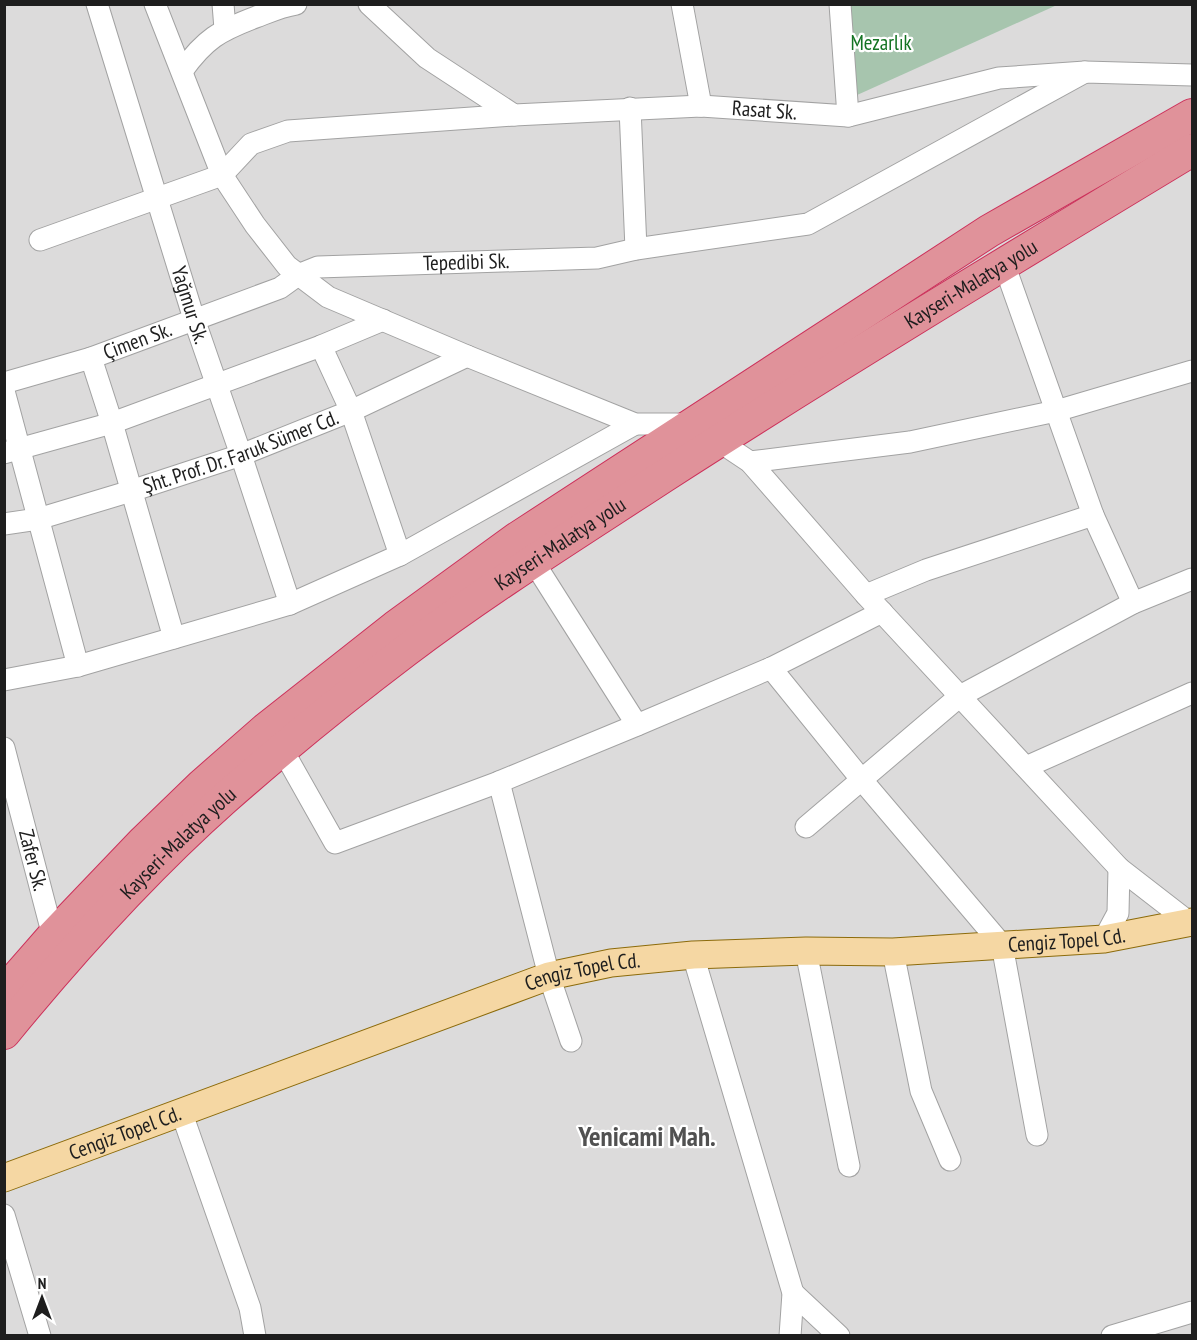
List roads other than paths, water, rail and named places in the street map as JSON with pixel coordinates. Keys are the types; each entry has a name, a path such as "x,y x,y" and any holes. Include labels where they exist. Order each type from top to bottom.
{"highway":[{"name":"Kayseri-Malatya yolu","path":"4,1033 102,919 154,865 282,749 405,651 989,231 1192,116"},
{"name":"Kayseri-Malatya yolu","path":"4,992 53,936 142,843 202,785 285,714 395,627 516,539 1004,264 1192,150"}],"main road":[{"name":"Cengiz Topel Cd.","path":"4,1178 182,1114 549,976 611,963 693,955 806,951 893,952 1104,939 1191,923"}],"street":[{"name":"Yağmur Sk.","path":"96,4 215,384 242,454 290,604"},
{"path":"155,4 222,175 286,266 328,297 467,356 635,423 706,433 750,462 866,595 1119,868 1191,923"},
{"path":"223,4 225,29"},
{"path":"369,4 427,58 514,114"},
{"path":"682,4 702,106"},
{"path":"840,4 848,116"},
{"path":"182,71 196,51 225,29 289,5"},
{"name":"Rasat Sk.","path":"222,175 251,144 288,130 514,114 702,106 848,116 999,78 1085,72 1192,75"},
{"name":"Tepedibi Sk.","path":"298,275 318,267 597,258 636,249 808,224 1085,72"},
{"path":"630,108 636,249"},
{"path":"40,240 222,175"},
{"path":"1004,264 1092,515 1133,603"},
{"name":"Çimen Sk.","path":"4,383 91,358 280,288 298,275"},
{"path":"12,451 112,423 321,346 383,320"},
{"path":"321,346 351,411 400,555"},
{"name":"Şht. Prof. Dr. Faruk Sümer Cd.","path":"4,525 38,519 242,454 351,411 467,356"},
{"path":"91,358 174,638"},
{"path":"750,462 910,442 1056,411 1192,371"},
{"path":"4,391 12,451 38,519 78,666"},
{"path":"4,680 78,666 290,604 400,555 635,423"},
{"path":"866,595 926,570 1092,515"},
{"path":"533,561 637,725"},
{"path":"806,827 960,696 1133,603 1192,579"},
{"path":"282,749 335,843 499,782 637,725 771,668 882,612"},
{"path":"771,668 861,779 1002,945 1037,1136"},
{"path":"1026,767 1192,693"},
{"name":"Zafer Sk.","path":"4,748 53,936"},
{"path":"499,782 549,976 571,1041"},
{"path":"1104,939 1118,913 1119,868"},
{"path":"806,951 849,1166"},
{"path":"893,952 921,1091 950,1160"},
{"path":"693,955 794,1293 790,1335"},
{"path":"182,1114 250,1308 255,1335"},
{"path":"4,1215 40,1335"},
{"path":"794,1293 839,1335"},
{"path":"1112,1335 1192,1312"}],"district":[{"name":"Yenicami Mah.","path":"647,1137"}],"park label":[{"name":"Mezarlık","path":"881,43"}]}
